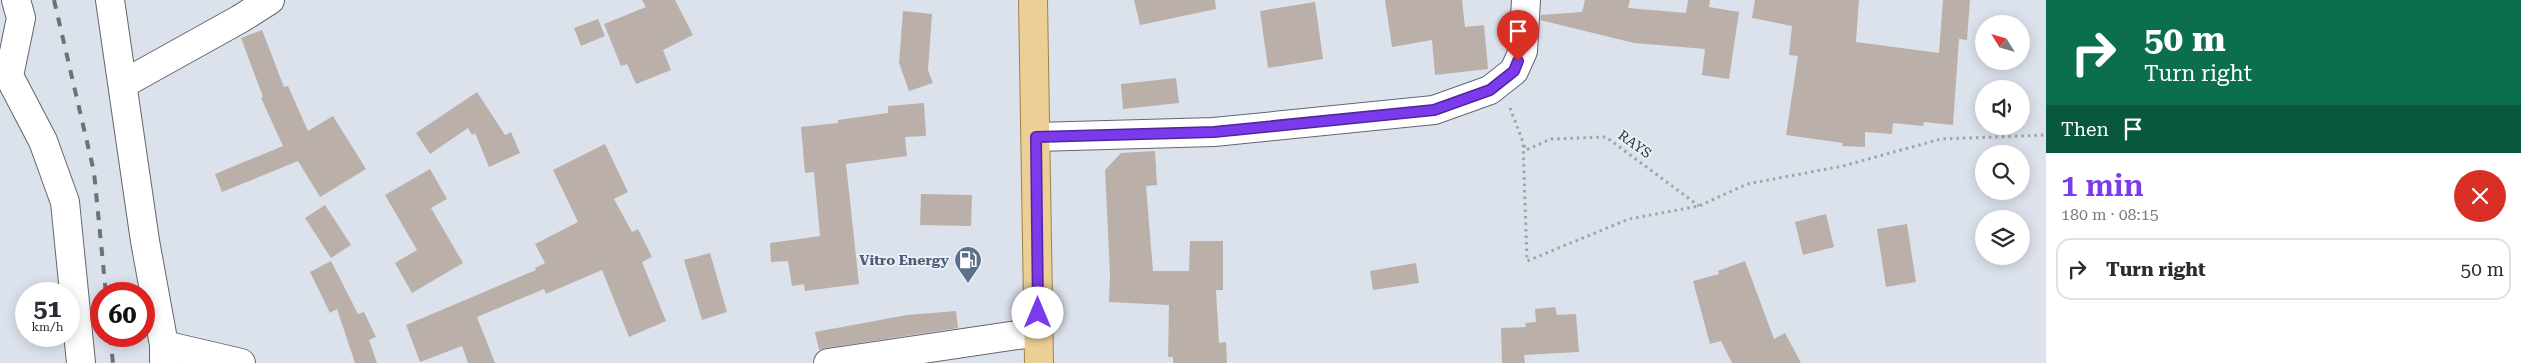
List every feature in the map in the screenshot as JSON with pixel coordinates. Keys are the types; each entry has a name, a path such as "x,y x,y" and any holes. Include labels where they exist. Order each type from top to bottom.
{"main road":[{"path":"1033,0 1038,363"}],"street":[{"path":"16,0 21,18 9,76 43,141 65,202 81,363"},
{"path":"110,0 145,241 164,354 240,363"},
{"path":"123,84 240,19 270,0"},
{"path":"1036,137 1214,132 1434,110 1490,90 1514,71 1523,51 1526,0"},
{"path":"828,363 1038,332"}],"path":[{"path":"1501,82 1523,142 1527,261 1629,219 1699,206 1747,184 1843,166 1941,139 2046,136"},
{"name":"RAYS","path":"1523,142 1526,150 1551,139 1606,137 1699,206"}],"building":[{"path":"642,0 675,0 693,35 663,50 671,70 636,84 627,64 621,66 604,24 646,7"},
{"path":"1134,0 1215,0 1216,9 1140,25"},
{"path":"1385,0 1462,0 1465,27 1484,25 1488,69 1435,75 1432,40 1392,47"},
{"path":"1585,0 1630,0 1628,8 1686,13 1688,0 1710,0 1709,7 1739,12 1729,79 1702,75 1705,49 1634,43 1540,20 1541,15 1582,12"},
{"path":"1755,0 1859,0 1856,42 1939,53 1943,0 1970,0 1967,40 1959,39 1953,125 1924,122 1923,126 1893,123 1892,134 1865,132 1865,147 1842,146 1843,143 1786,135 1798,56 1789,55 1792,26 1752,18"},
{"path":"1315,2 1323,59 1268,68 1260,11"},
{"path":"903,11 932,14 928,70 933,83 909,91 899,63"},
{"path":"598,19 605,36 581,46 574,28"},
{"path":"262,30 284,87 288,86 308,131 333,116 366,169 320,197 298,161 222,192 215,174 283,146 261,98 263,97 241,38"},
{"path":"1176,78 1179,103 1123,109 1121,84"},
{"path":"477,92 505,135 511,132 520,153 489,167 475,133 472,135 468,128 430,154 416,133"},
{"path":"924,103 926,136 905,137 907,156 846,164 859,284 805,291 804,284 792,286 788,261 771,262 770,243 820,236 814,172 805,173 801,127 838,123 838,120 888,113 888,106"},
{"path":"605,144 628,192 614,199 632,232 638,229 652,257 642,262 666,321 629,337 602,270 546,294 544,289 477,317 495,363 468,363 462,346 420,362 406,325 536,270 535,268 545,263 535,244 578,222 553,170"},
{"path":"1155,151 1157,185 1146,186 1153,271 1189,271 1190,241 1223,241 1223,290 1216,290 1219,343 1226,342 1227,363 1173,363 1173,357 1168,357 1169,305 1109,302 1110,274 1105,170 1121,153"},
{"path":"430,169 447,199 431,208 463,263 412,293 395,263 417,250 385,195"},
{"path":"921,194 972,195 971,226 920,225"},
{"path":"325,205 351,245 331,258 305,218"},
{"path":"1826,214 1834,247 1803,255 1795,222"},
{"path":"1907,224 1916,282 1886,287 1877,229"},
{"path":"710,253 727,312 702,320 684,260"},
{"path":"331,261 358,314 364,312 376,337 369,340 377,363 355,363 337,309 330,313 310,272"},
{"path":"1745,261 1774,339 1785,333 1801,363 1732,363 1721,341 1710,344 1693,281 1719,274 1718,271"},
{"path":"1416,263 1419,283 1373,290 1370,271"},
{"path":"1555,307 1557,315 1576,314 1579,352 1524,355 1525,363 1502,363 1501,328 1526,327 1525,323 1536,322 1535,309"},
{"path":"956,311 958,328 819,350 815,332 907,315"}],"railway":[{"path":"54,0 94,172 105,282"},
{"path":"111,347 113,363"}],"place":[{"name":"Vitro Energy","path":"968,284"}],"route":[{"path":"1038,313 1036,137 1214,132 1434,110 1490,90 1514,71 1518,61"}]}
